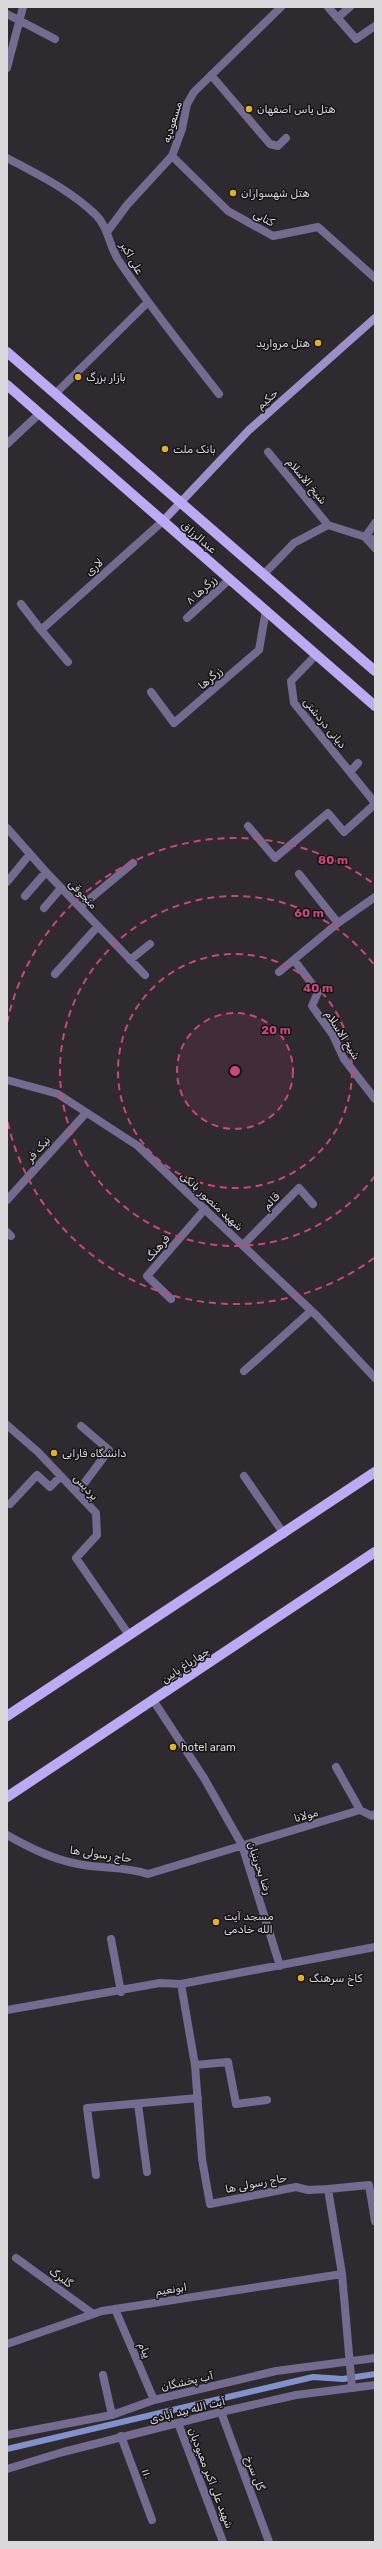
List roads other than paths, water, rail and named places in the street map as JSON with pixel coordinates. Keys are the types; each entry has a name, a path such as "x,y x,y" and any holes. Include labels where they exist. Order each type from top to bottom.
{"main road":[{"name":"حکیم","path":"163,521 179,502 248,430 375,318"},
{"name":"عبدالرزاق","path":"7,352 375,671"},
{"name":"عبدالرزاق","path":"7,385 375,706"},
{"path":"7,1716 284,1534 375,1472"},
{"name":"چهارباغ پایین","path":"7,1797 375,1552"}],"street":[{"path":"7,68 24,7"},
{"name":"مسعودیه","path":"107,232 128,205 172,156 182,129 187,104 194,92 281,7"},
{"path":"328,7 356,39 375,26"},
{"path":"337,18 350,7"},
{"path":"7,14 55,39"},
{"path":"211,75 270,144 278,146 286,138"},
{"name":"کتابی","path":"172,156 228,211 273,236 318,227 375,278"},
{"name":"علی اکبر","path":"7,158 64,188 97,216 107,232 115,256 147,303 219,394"},
{"path":"55,394 147,303"},
{"path":"7,444 39,414"},
{"name":"شیخ الاسلام","path":"268,452 328,525"},
{"name":"لاری","path":"41,630 163,521"},
{"path":"365,538 375,523"},
{"path":"264,574 294,543 328,525 375,540"},
{"path":"365,538 375,548"},
{"name":"زرگرها ۸","path":"187,618 230,579"},
{"path":"21,604 68,662"},
{"name":"زرگرها","path":"151,692 174,723 259,650 266,610"},
{"name":"دیانی دردشتی","path":"316,655 291,681 294,703 375,804"},
{"path":"350,772 358,763"},
{"path":"248,826 275,858 328,813 344,832 375,804"},
{"name":"منجوقی","path":"7,828 61,888 145,975"},
{"path":"7,882 30,854"},
{"path":"80,907 133,863"},
{"path":"25,896 46,872"},
{"path":"299,874 338,923"},
{"path":"44,908 61,888"},
{"path":"279,972 338,923 375,897"},
{"path":"55,974 98,926"},
{"path":"130,960 150,944"},
{"name":"شیخ الاسلام","path":"294,960 318,992 312,1006 333,1035 344,1059 375,1099"},
{"name":"شهید منصور بانکی","path":"7,1080 58,1094 138,1146 311,1310 375,1378"},
{"name":"نیک فر","path":"7,1200 86,1113"},
{"name":"قائم","path":"243,1245 299,1188 313,1204"},
{"name":"فرهنگ","path":"171,1299 147,1276 205,1209"},
{"path":"244,1371 311,1310"},
{"name":"پردیس","path":"7,1426 38,1452 96,1513 97,1535 76,1558 129,1635"},
{"path":"77,1494 108,1450 81,1426"},
{"path":"10,1504 37,1475 50,1487 61,1476"},
{"path":"244,1476 284,1534"},
{"name":"رضا بحرینیان","path":"153,1700 204,1778 242,1845 280,1966"},
{"path":"336,1767 360,1810 372,1816 375,1814"},
{"name":"مولانا","path":"242,1845 360,1810"},
{"name":"حاج رسولی ها","path":"7,1835 45,1855 79,1864 132,1868 148,1874 242,1845"},
{"path":"111,1939 121,1992"},
{"path":"7,2010 121,1992 160,1983 181,1984 375,1947"},
{"name":"حاج رسولی ها","path":"181,1984 195,2065 202,2159 210,2204 296,2187 308,2190 328,2189"},
{"path":"195,2065 228,2062 236,2104 267,2100"},
{"path":"96,2175 87,2108 198,2098"},
{"path":"138,2104 147,2172"},
{"path":"352,2388 342,2274 328,2189 369,2185 375,2221"},
{"name":"گلبرگ","path":"16,2258 93,2314"},
{"name":"ابونعیم","path":"7,2344 93,2314 115,2309 342,2274"},
{"name":"پیام","path":"115,2309 154,2400"},
{"name":"آب پخشگان","path":"7,2435 112,2415 154,2400 276,2371 349,2360 375,2358"},
{"path":"103,2375 112,2415"},
{"name":"آیت الله بید آبادی","path":"7,2469 121,2436 220,2412 296,2395 375,2385"},
{"name":"گل سرخ","path":"220,2412 269,2542"},
{"name":"شهید علی اکبر معبودیان","path":"178,2423 224,2542"},
{"name":"۱۱۰","path":"121,2436 152,2520"}],"waterway":[{"path":"7,2449 313,2377 343,2379 375,2374"}],"place":[{"name":"هتل یاس اصفهان","path":"249,109"},
{"name":"هتل شهسواران","path":"233,193"},
{"name":"هتل مروارید","path":"318,343"},
{"name":"بازار بزرگ","path":"78,377"},
{"name":"بانک ملت","path":"165,449"},
{"name":"دانشگاه فارابی","path":"54,1453"},
{"name":"hotel aram","path":"173,1747"},
{"name":"مسجد آیت الله خادمی","path":"216,1922"},
{"name":"کاخ سرهنگ","path":"301,1978"}]}
